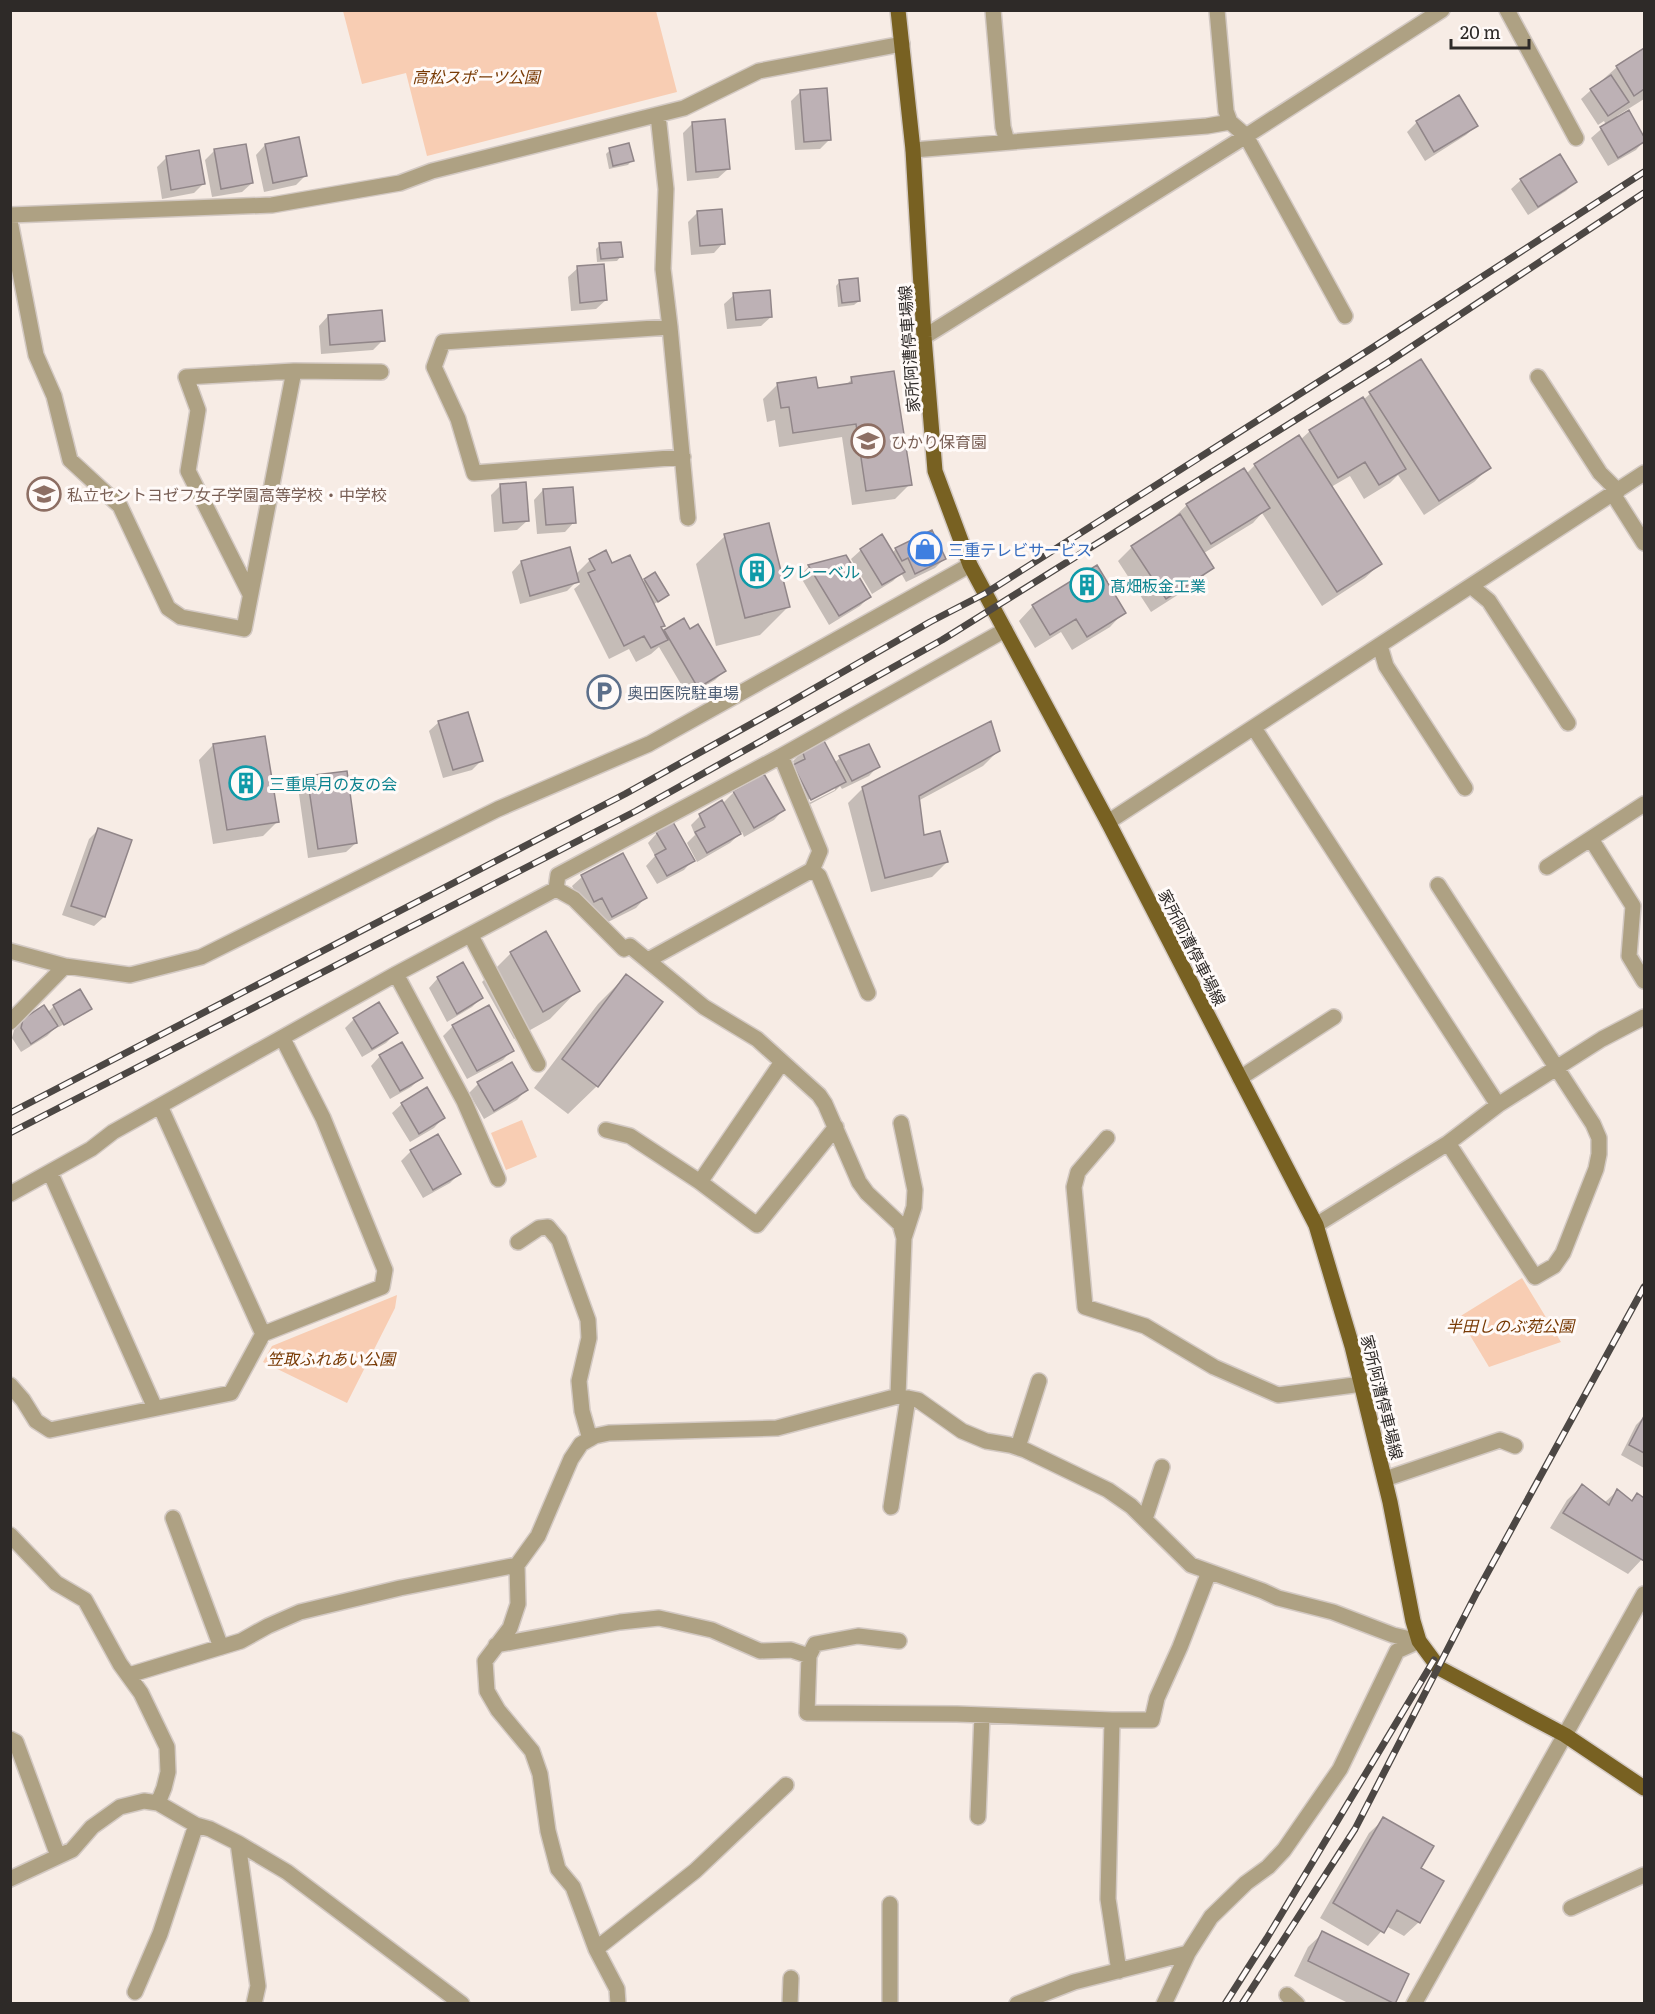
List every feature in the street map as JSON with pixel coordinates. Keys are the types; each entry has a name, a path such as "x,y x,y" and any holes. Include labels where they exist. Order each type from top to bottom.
{"main road":[{"name":"家所阿漕停車場線","path":"898,10 913,150 924,337 935,471 970,565 1108,822 1316,1225 1362,1384 1385,1479 1419,1641 1439,1668 1565,1735 1644,1788"}],"street":[{"path":"993,10 1006,142"},
{"path":"1217,10 1226,111 1230,122 1246,136 1345,316"},
{"path":"924,337 1246,136 1442,10"},
{"path":"1507,10 1576,138"},
{"path":"10,215 272,205 400,183 432,171 684,108 759,71 902,44"},
{"path":"658,115 666,189 663,269 688,518"},
{"path":"913,150 1207,126 1230,122"},
{"path":"10,221 36,355 54,396 70,459 120,506 168,608 181,617 244,629 294,371"},
{"path":"670,327 443,342 434,367 458,419 474,473 683,457"},
{"path":"250,594 188,471 198,411 186,377 294,371 381,372"},
{"path":"1538,377 1615,493 1644,543"},
{"path":"1108,822 1644,473"},
{"path":"10,951 65,966 130,975 201,957 498,809 649,744 970,565"},
{"path":"1471,586 1489,601 1568,723"},
{"path":"556,889 558,875 781,756 1005,630"},
{"path":"1380,646 1386,666 1466,788"},
{"path":"1254,728 1498,1105"},
{"path":"648,960 812,870 820,851 781,756"},
{"path":"1547,867 1644,804"},
{"path":"1591,839 1633,906 1629,956 1644,981"},
{"path":"812,870 819,876 868,993"},
{"path":"1438,885 1557,1067 1593,1124 1599,1138 1596,1169 1563,1253 1554,1266 1535,1277 1448,1143"},
{"path":"10,1194 91,1149 113,1132 396,974 556,889"},
{"path":"556,889 574,899 624,949 630,946 704,1007 757,1039 819,1095 836,1127 859,1182 867,1193 900,1224 904,1238 903,1397 891,1507"},
{"path":"471,936 538,1064"},
{"path":"10,1022 65,966"},
{"path":"396,974 464,1101 498,1179"},
{"path":"1240,1078 1334,1017"},
{"path":"1316,1225 1448,1143 1498,1105 1557,1067 1602,1039 1644,1017"},
{"path":"10,1385 36,1421 50,1430 231,1393 263,1334 382,1287 385,1270 323,1118 283,1039"},
{"path":"700,1182 782,1062"},
{"path":"160,1106 263,1334"},
{"path":"901,1123 915,1190 915,1207 904,1238"},
{"path":"606,1130 630,1137 700,1182 757,1225 836,1127"},
{"path":"1107,1138 1078,1172 1074,1187 1085,1307 1145,1326 1214,1367 1278,1395 1362,1384"},
{"path":"50,1172 155,1408"},
{"path":"518,1242 539,1228 548,1227 559,1240 588,1320 589,1338 579,1381 582,1411 590,1439"},
{"path":"1018,1447 1039,1381"},
{"path":"618,2004 617,1989 596,1949 573,1887 558,1869 548,1831 540,1774 532,1751 498,1710 487,1691 485,1661 510,1628 518,1604 517,1564 538,1536 571,1459 581,1444 590,1439 609,1433 777,1428 903,1397 918,1400 963,1431 986,1441 1018,1447 1108,1490 1131,1506 1191,1565 1278,1598 1333,1612 1394,1635 1419,1641"},
{"path":"1385,1479 1500,1440 1515,1446"},
{"path":"1144,1519 1162,1467"},
{"path":"173,1518 221,1647"},
{"path":"10,1535 56,1583 85,1600 120,1664 141,1693 166,1747 168,1772 158,1803"},
{"path":"129,1675 241,1641 300,1612 400,1588 517,1564"},
{"path":"899,1641 858,1636 816,1644 809,1656 807,1713 1152,1720 1157,1698 1180,1647 1209,1572"},
{"path":"1414,2004 1644,1594"},
{"path":"496,1645 620,1622 659,1618 712,1630 760,1651 791,1650 809,1656"},
{"path":"1164,2004 1188,1953 1211,1917 1246,1883 1268,1868 1284,1850 1340,1769 1397,1652 1419,1641"},
{"path":"978,1817 982,1715"},
{"path":"1112,1720 1108,1899 1119,1971"},
{"path":"10,1739 16,1743 58,1856"},
{"path":"596,1949 696,1871 786,1785"},
{"path":"10,1879 72,1850 92,1827 120,1807 144,1801 158,1803 196,1825 210,1829 238,1843 296,1878 462,2004"},
{"path":"135,1992 160,1934 196,1825"},
{"path":"238,1843 258,1986 254,2004"},
{"path":"1571,1908 1644,1875"},
{"path":"890,1904 890,2004"},
{"path":"1017,2004 1074,1982 1188,1953"},
{"path":"790,2004 791,1978"}],"green space":[{"name":"高松スポーツ公園","path":"343,11 656,11 677,92 427,156 406,73 362,84"},
{"path":"522,1120 537,1157 506,1170 491,1133"},
{"name":"半田しのぶ苑公園","path":"1522,1278 1561,1342 1489,1367 1459,1317"},
{"name":"笠取ふれあい公園","path":"397,1295 395,1308 347,1403 263,1362 272,1346"}],"building":[{"path":"1644,48 1644,89 1634,96 1616,66"},
{"path":"1611,75 1629,102 1608,116 1590,89"},
{"path":"827,88 831,140 804,142 800,90"},
{"path":"1459,95 1478,126 1434,152 1416,121"},
{"path":"1629,110 1644,137 1644,142 1618,158 1600,127"},
{"path":"725,119 730,169 696,172 692,122"},
{"path":"299,137 307,176 273,183 265,144"},
{"path":"629,143 634,161 613,166 609,148"},
{"path":"246,144 253,183 221,189 214,149"},
{"path":"199,150 205,184 171,190 166,156"},
{"path":"1560,154 1577,182 1538,207 1520,179"},
{"path":"722,209 725,244 700,246 697,211"},
{"path":"621,242 623,257 601,259 599,243"},
{"path":"604,264 607,300 580,303 577,266"},
{"path":"858,278 860,301 842,303 839,280"},
{"path":"770,290 772,317 736,320 733,293"},
{"path":"382,310 385,341 330,345 328,315"},
{"path":"1421,359 1491,468 1439,501 1369,392"},
{"path":"894,371 912,485 866,491 856,424 793,433 789,407 781,408 777,383 816,377 818,388 852,383 851,377"},
{"path":"1363,397 1406,469 1379,485 1365,462 1338,478 1309,430"},
{"path":"1299,435 1382,564 1337,592 1254,464"},
{"path":"1244,468 1270,508 1211,544 1186,504"},
{"path":"526,482 529,521 503,523 500,484"},
{"path":"573,487 576,523 546,525 543,489"},
{"path":"1180,514 1214,568 1166,599 1131,546"},
{"name":"クレーベル","path":"769,523 790,607 745,618 724,534"},
{"path":"932,530 946,559 915,574 908,558 902,561 895,548"},
{"path":"882,534 905,572 882,585 860,549"},
{"path":"570,547 579,582 530,596 521,561"},
{"path":"606,550 612,563 630,555 665,626 661,627 668,640 651,648 644,636 624,646 588,573 595,570 589,559"},
{"path":"846,555 871,597 839,616 808,565"},
{"name":"髙畑板金工業","path":"1097,565 1126,613 1087,637 1076,619 1050,635 1032,605"},
{"path":"655,572 669,595 658,602 644,579"},
{"path":"684,618 690,629 698,624 726,671 698,688 664,630"},
{"path":"468,712 483,761 453,770 438,721"},
{"path":"991,721 1000,751 919,796 924,835 940,831 948,862 885,878 862,787"},
{"name":"三重県月の友の会","path":"265,736 279,822 227,830 213,744"},
{"path":"823,739 846,782 811,800 793,765 805,759 802,750"},
{"path":"869,744 880,767 852,781 839,756"},
{"path":"347,771 357,843 318,849 307,776"},
{"path":"764,774 785,810 754,828 733,791"},
{"path":"722,800 741,834 707,853 695,832 705,827 699,814"},
{"path":"673,822 695,861 667,876 655,855 666,849 656,832"},
{"path":"98,828 132,840 105,917 71,906"},
{"path":"623,853 647,898 612,917 602,898 594,902 581,875"},
{"path":"546,931 580,991 543,1012 510,952"},
{"path":"463,962 483,998 457,1014 437,977"},
{"path":"626,974 663,1002 598,1087 562,1059"},
{"path":"80,989 92,1009 64,1025 53,1005"},
{"path":"379,1002 398,1033 372,1049 353,1018"},
{"path":"44,1005 58,1026 31,1044 21,1028 23,1019"},
{"path":"489,1005 514,1051 477,1071 452,1025"},
{"path":"402,1042 423,1078 400,1091 379,1055"},
{"path":"512,1062 528,1090 494,1111 477,1082"},
{"path":"427,1087 445,1118 419,1134 401,1103"},
{"path":"438,1134 461,1174 433,1190 410,1150"},
{"path":"1644,1416 1644,1453 1629,1445"},
{"path":"1582,1484 1609,1505 1617,1489 1632,1501 1637,1493 1644,1498 1644,1561 1563,1513"},
{"path":"1383,1817 1434,1846 1421,1868 1444,1881 1420,1923 1397,1910 1384,1933 1333,1903"},
{"path":"1322,1931 1409,1974 1395,2004 1308,1961"}],"railway":[{"path":"10,1113 625,794 930,622 986,593 1644,172"},
{"path":"10,1133 636,811 942,640 1387,363 1644,193"},
{"path":"1242,2004 1355,1829 1477,1592 1644,1287"},
{"path":"1225,2004 1434,1660"}],"place":[{"name":"ひかり保育園","path":"868,441"},
{"name":"私立セントヨゼフ女子学園高等学校・中学校","path":"44,494"},
{"name":"三重テレビサービス","path":"925,549"},
{"name":"クレーベル","path":"757,571"},
{"name":"髙畑板金工業","path":"1087,585"},
{"name":"奥田医院駐車場","path":"604,692"},
{"name":"三重県月の友の会","path":"246,783"}]}
